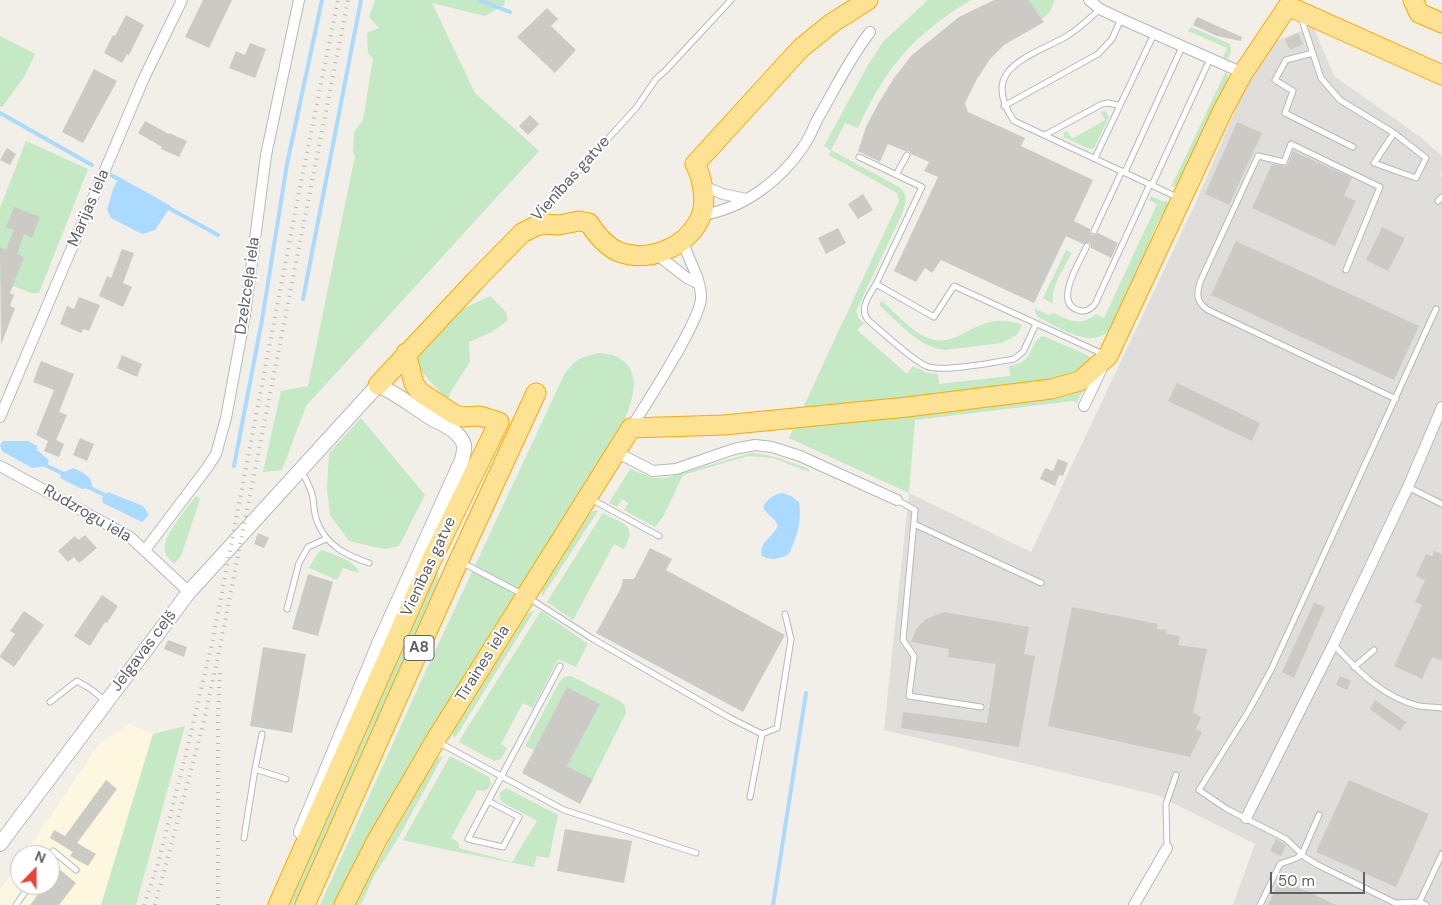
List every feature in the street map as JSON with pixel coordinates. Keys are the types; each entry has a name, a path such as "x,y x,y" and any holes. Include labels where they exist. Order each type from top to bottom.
{"highway":[{"path":"522,233 545,224 558,225 579,221 589,223 596,234 618,252 635,255 656,254 684,240 702,215 703,186 695,164 801,48 832,23 868,0"},
{"path":"631,428 724,424 907,408 1052,389 1080,381 1108,356 1223,110 1243,74 1291,3 1442,75"},
{"path":"1416,7 1442,23"},
{"name":"Vienības gatve","path":"378,385 406,353 522,233"},
{"name":"Vienības gatve","path":"278,905 430,563 499,422 480,416 461,417 420,392 414,384 406,353"},
{"name":"Vienības gatve","path":"305,905 459,560 536,393"},
{"name":"Tīraines iela","path":"344,905 376,842 435,741 631,428"}],"main road":[{"name":"Vienības gatve","path":"287,886 290,858 379,644 462,460 464,446 451,429 428,416 402,397 378,385 301,470"},
{"name":"Jelgavas ceļš","path":"0,844 189,592 301,470"}],"street":[{"name":"Marijas iela","path":"0,417 144,78 182,0"},
{"name":"Dzelzceļa iela","path":"145,550 216,454 226,418 245,315 266,155 300,0"},
{"path":"1089,0 1100,9 1120,19 1243,74"},
{"path":"702,215 731,207 784,173 804,146 849,63 870,32"},
{"path":"703,186 724,194 746,199"},
{"path":"631,428 690,329 702,300 694,268 686,253 684,240"},
{"path":"656,254 687,278 699,284"},
{"path":"1084,406 1108,356"},
{"path":"1246,818 1333,645 1408,487 1442,407"},
{"path":"616,452 653,471 676,469 734,449 755,445 772,447 800,456 897,500"},
{"name":"Rudzrogu iela","path":"0,466 130,537 189,592"},
{"path":"1134,905 1166,848"}],"lane":[{"name":"Vienības gatve","path":"522,233 636,108 656,79 665,72 731,0"},
{"path":"1291,3 1313,53 1320,78 1340,100 1394,133 1426,158 1416,178 1374,162 1394,133"},
{"path":"1100,9 1084,25 1018,62 1006,74 1001,86 1004,106 1014,121 1181,199"},
{"path":"1004,106 1098,54 1112,39 1120,19"},
{"path":"1095,158 1154,34"},
{"path":"1094,231 1124,172 1182,46"},
{"path":"1313,53 1286,60 1275,80 1292,91 1285,114 1352,147"},
{"path":"1087,246 1070,282 1066,297 1067,303 1070,306 1081,311 1089,310 1095,304 1210,59"},
{"path":"1045,135 1102,104 1109,103 1120,106"},
{"path":"1346,270 1380,187 1291,144 1284,162 1258,156 1200,282 1198,299 1202,306 1208,310 1396,399"},
{"path":"896,175 907,156"},
{"path":"859,157 922,187 864,309 864,315 918,362 928,367 940,368 1014,359 1023,352 1036,324"},
{"path":"876,284 934,317 954,286 1108,356"},
{"path":"1426,905 1395,903 1318,865 1302,854 1286,839 1227,809 1199,790 1248,712 1271,670 1436,309"},
{"path":"301,470 313,496 316,521 326,539 348,556 369,563"},
{"path":"1408,487 1442,504"},
{"path":"588,497 659,536"},
{"path":"897,500 915,510 904,640 914,656 909,696 981,707"},
{"path":"914,524 1041,583"},
{"path":"287,609 299,563 308,547 326,539"},
{"path":"459,560 526,596 593,639 730,718 762,734 778,728 791,639 785,614"},
{"path":"1333,645 1379,689 1419,706 1442,708"},
{"path":"1354,667 1374,650"},
{"path":"488,802 519,817 503,847 468,839 560,666"},
{"path":"50,702 77,681 106,701"},
{"path":"244,838 262,734"},
{"path":"750,796 762,734"},
{"path":"435,741 564,810 696,853"},
{"path":"255,769 286,779"},
{"path":"1166,848 1166,804 1176,775"},
{"path":"1260,905 1280,864 1297,858 1302,854 1319,815"},
{"path":"1419,904 1442,854"},
{"path":"60,857 76,870"}],"shaded area":[{"path":"1313,26 1334,76 1419,136 1442,156 1442,172 1440,176 1442,178 1442,905 1233,905 1255,844 1157,795 884,730 909,493 1031,552 1196,202 1239,98 1274,42"},
{"path":"129,724 153,734 101,905 0,905 0,890 10,876 10,895 60,895 60,845 31,845 99,744"}],"green space":[{"path":"375,0 505,0 504,5 485,16 432,3 475,93 539,151 306,406 282,470 263,472 281,391 308,386 355,156 353,152 354,132 363,120 373,59 368,53 367,33 379,28 369,17"},
{"path":"928,0 971,0 933,26 903,54 879,87 858,128 845,123 831,150 899,187 905,196 902,214 856,311 859,319 864,323 857,330 907,374 913,366 927,373 938,374 939,384 1010,376 1009,366 1024,361 1034,344 1043,336 1085,354 1094,363 1093,373 1076,403 1073,401 915,420 909,493 789,438 899,201 897,193 829,155 831,151 824,146 868,65 883,42"},
{"path":"1029,0 1054,1 1050,12 1042,19"},
{"path":"1191,27 1230,44 1231,51 1228,59 1223,57 1227,48 1188,31"},
{"path":"0,36 35,54 24,77 2,107 0,106"},
{"path":"1226,71 1229,79 1179,185 1171,187"},
{"path":"1103,111 1109,117 1094,148 1085,147 1064,137 1064,133 1067,131 1072,139 1105,120 1101,112"},
{"path":"26,141 88,169 39,293 31,293 0,281 0,208"},
{"path":"1151,196 1164,202 1166,200 1169,205 1156,227 1135,284 1113,328 1104,335 1086,338 1066,331 1038,317 1035,309 1049,315 1054,313 1080,322 1096,314 1104,318 1157,204 1149,200"},
{"path":"1066,250 1072,253 1056,284 1053,304 1043,298"},
{"path":"490,296 506,312 508,320 492,332 469,342 470,362 451,391 448,401 413,362 460,310"},
{"path":"882,301 917,332 931,339 942,341 952,339 994,321 1007,321 1022,325 1018,334 1002,343 945,350 927,345 910,333 880,306"},
{"path":"599,353 613,355 624,361 630,368 633,376 633,394 624,421 444,710 337,905 320,905 423,677 564,375 579,360"},
{"path":"361,418 425,495 399,546 384,549 349,541 330,515 327,488 329,453"},
{"path":"751,453 781,459 809,469 809,472 773,458 748,456 683,475 664,515 655,527 624,510 628,503 622,499 617,507 609,503 630,469 653,478 665,478"},
{"path":"196,496 200,499 181,556 174,564 167,557 165,545 167,538"},
{"path":"595,510 598,511 542,597 544,584 588,514"},
{"path":"603,513 626,526 629,530 628,541 624,549 614,544 573,620 547,602"},
{"path":"322,550 348,561 356,567 359,571 358,573 343,568 337,580 309,568 317,554"},
{"path":"437,568 439,585 297,905 285,905"},
{"path":"534,611 454,738 452,731 454,726 524,615"},
{"path":"541,611 588,644 576,667 558,659 533,708 523,703 501,744 507,748 501,759 494,761 459,742"},
{"path":"571,676 620,701 625,706 626,713 593,779 567,766 600,704 567,687 534,750 525,746 560,681 564,677"},
{"path":"185,726 136,905 101,905 153,734"},
{"path":"443,756 396,842 375,874 361,905 354,905 432,764 438,757"},
{"path":"450,756 489,777 491,783 486,790 477,790 451,838 458,842 459,848 512,862 537,821 502,802 500,793 506,788 558,815 549,858 537,856 534,867 403,840"}],"water":[{"path":"119,177 171,206 155,230 142,234 111,218 107,210 113,189"},
{"path":"3,441 28,441 37,446 37,450 49,460 47,466 32,468 2,451 0,445"},
{"path":"73,468 89,477 92,488 82,489 60,478 62,473"},
{"path":"108,492 143,506 149,515 142,522 103,503 102,498"},
{"path":"782,493 791,496 799,502 800,516 798,529 789,554 773,559 762,556 761,552 763,544 778,526 763,507 771,498"}],"building":[{"path":"203,0 232,0 209,48 185,37"},
{"path":"994,0 1029,0 1044,22 1004,45 990,59 965,103 968,112 1025,138 1021,146 1093,180 1074,221 1090,229 1092,235 1098,233 1118,243 1111,258 1091,248 1089,242 1083,244 1066,236 1034,303 941,260 932,273 925,268 916,282 894,271 938,177 924,171 929,162 911,154 909,151 888,144 880,162 858,151 866,127 878,104 894,78 912,55 959,17"},
{"path":"547,8 558,19 551,26 576,50 555,73 517,37"},
{"path":"126,15 144,25 129,55 127,54 122,63 104,53"},
{"path":"1197,17 1242,37 1241,41 1217,36 1193,25"},
{"path":"1298,33 1303,44 1290,50 1285,39"},
{"path":"250,43 266,49 255,78 229,68 236,51 245,55"},
{"path":"94,69 117,81 83,143 62,132"},
{"path":"530,115 539,124 528,135 519,126"},
{"path":"145,121 187,141 179,157 161,149 162,147 138,133"},
{"path":"1237,122 1262,133 1229,205 1205,194"},
{"path":"7,148 16,154 10,165 0,160"},
{"path":"1293,151 1352,178 1344,196 1356,201 1335,246 1252,208 1272,164 1287,166"},
{"path":"863,194 873,210 858,219 848,204"},
{"path":"14,207 40,217 32,238 24,234 17,254 24,257 10,293 14,295 10,306 15,308 1,345 0,247 6,250 14,230 6,227"},
{"path":"1382,227 1405,238 1388,271 1366,260"},
{"path":"838,228 846,243 826,254 818,238"},
{"path":"1236,241 1419,326 1394,380 1211,295"},
{"path":"122,249 134,253 123,283 132,287 123,307 99,296 107,276 111,278"},
{"path":"79,297 100,305 89,331 83,329 81,333 60,324 67,306 74,309"},
{"path":"122,355 142,364 137,377 117,368"},
{"path":"41,361 74,374 59,412 67,415 56,440 64,444 59,457 44,451 48,441 36,435 54,390 33,382"},
{"path":"1177,383 1260,423 1252,441 1168,401"},
{"path":"80,438 94,444 87,461 73,455"},
{"path":"1058,459 1068,463 1063,476 1059,475 1055,486 1040,479 1045,468 1053,471"},
{"path":"258,533 269,538 264,548 254,544"},
{"path":"85,535 97,548 79,563 74,557 68,562 58,551 75,536 78,540"},
{"path":"650,548 672,559 666,570 785,635 743,712 596,633 621,588 623,579 634,579"},
{"path":"1434,551 1442,554 1442,661 1432,657 1422,679 1394,666 1422,605 1415,602 1425,580 1416,576 1426,554 1432,556"},
{"path":"308,574 333,582 318,636 292,629"},
{"path":"102,595 118,606 90,646 74,636"},
{"path":"1314,603 1325,607 1294,678 1282,672"},
{"path":"1072,607 1158,624 1157,629 1167,630 1166,634 1180,636 1178,645 1207,649 1193,713 1201,717 1196,729 1202,732 1190,757 1048,726"},
{"path":"24,611 44,625 14,667 0,656 15,634 10,631"},
{"path":"944,612 1029,627 1024,654 1035,656 1019,747 901,728 903,712 987,723 996,664 948,657 949,649 911,642 916,629 926,619"},
{"path":"168,640 187,647 184,657 164,649"},
{"path":"263,647 306,654 292,733 250,726"},
{"path":"1340,676 1351,681 1347,690 1336,685"},
{"path":"567,687 600,704 567,766 593,779 580,804 522,773"},
{"path":"1375,700 1406,722 1400,731 1370,709"},
{"path":"106,780 117,789 77,843 96,854 88,866 70,856 73,852 50,838 54,830 65,836"},
{"path":"1349,780 1429,814 1396,887 1316,852"},
{"path":"565,829 632,841 624,883 557,871"},
{"path":"1276,839 1286,845 1281,856 1270,851"},
{"path":"60,870 76,883 59,905 30,905 38,895 60,895"},
{"path":"1280,879 1336,905 1268,905"}],"waterway":[{"path":"234,466 262,320 287,164 322,0"},
{"path":"303,299 361,0"},
{"path":"479,0 510,12"},
{"path":"0,113 92,165"},
{"path":"109,174 120,180"},
{"path":"167,207 218,235"},
{"path":"43,464 66,475"},
{"path":"88,487 109,497"},
{"path":"773,905 806,693"}],"railway":[{"path":"144,905 157,867 213,639 338,0"},
{"path":"155,905 203,725 219,652 348,0"},
{"path":"218,905 218,718 220,673"}]}
